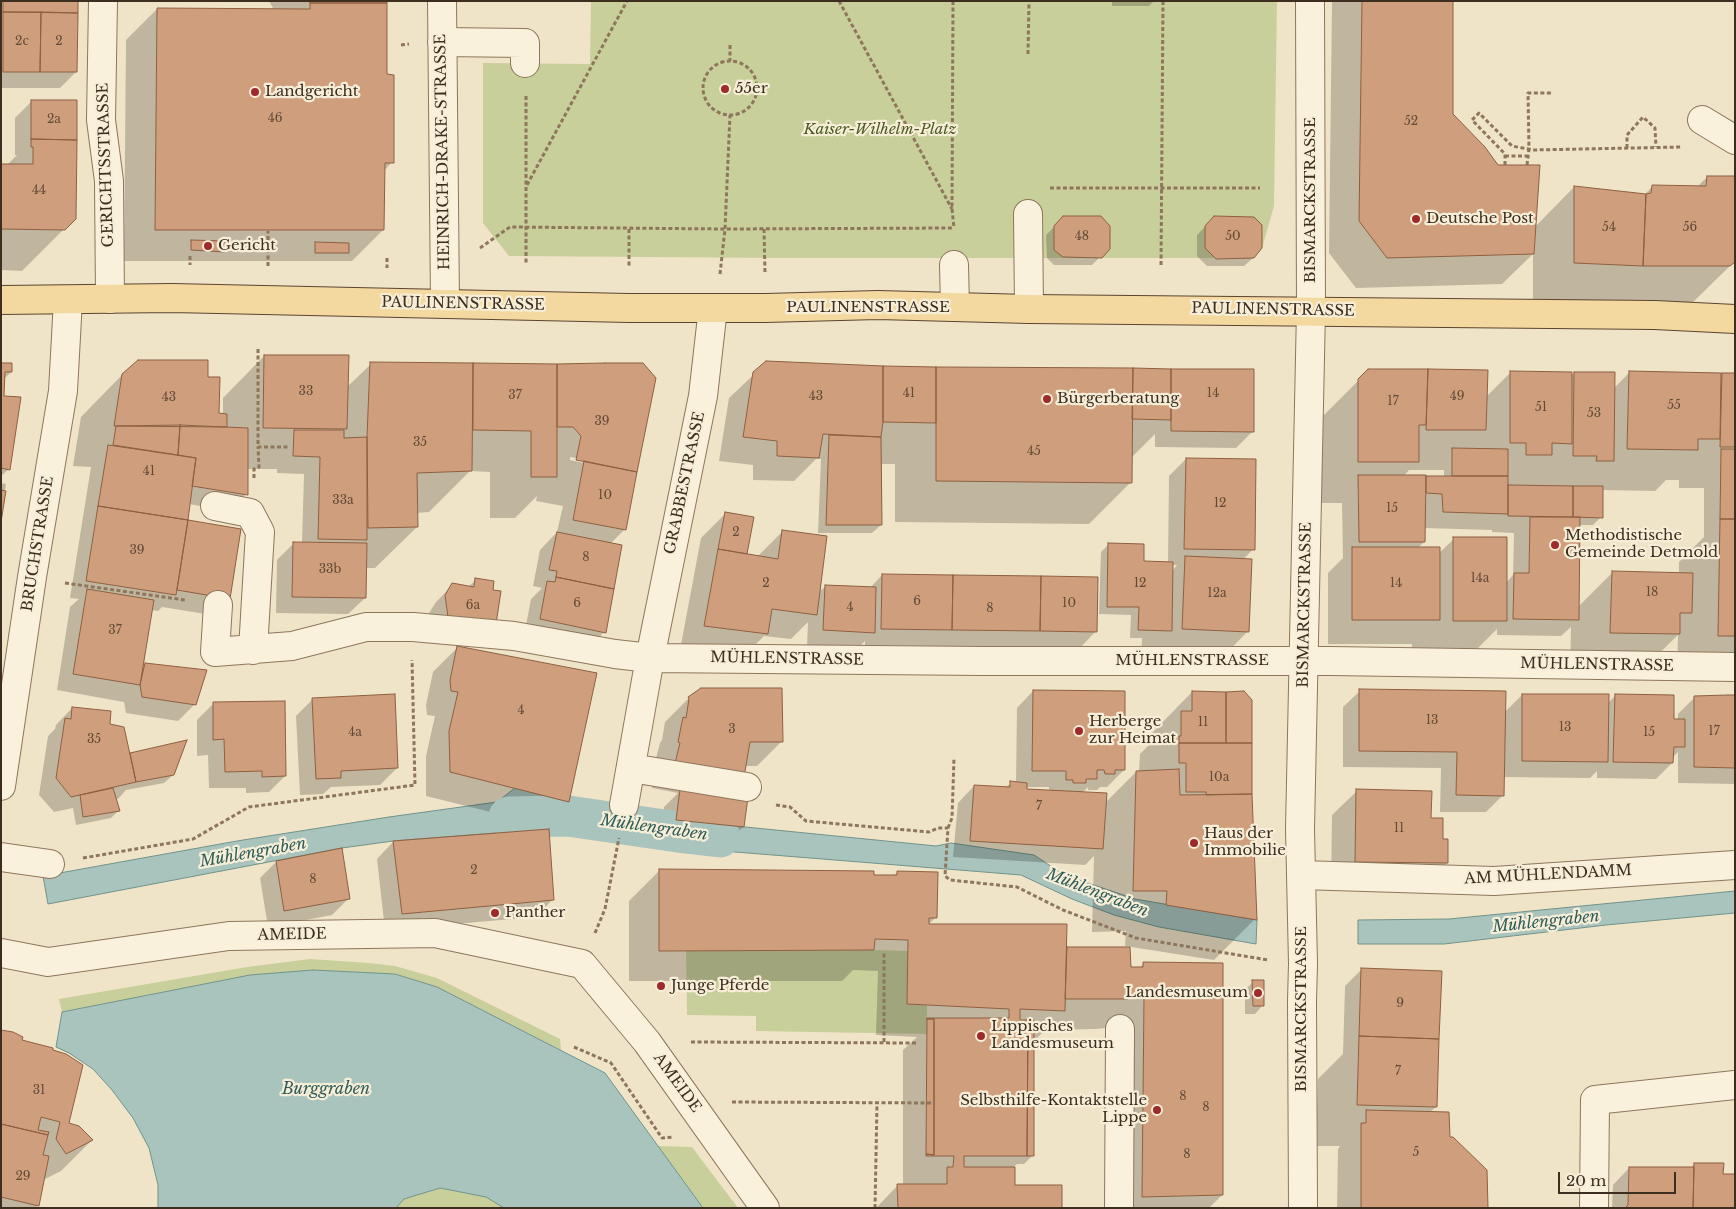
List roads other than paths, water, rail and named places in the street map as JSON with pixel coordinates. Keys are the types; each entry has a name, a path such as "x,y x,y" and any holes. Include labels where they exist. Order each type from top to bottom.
{"main road":[{"name":"PAULINENSTRASSE","path":"1,300 172,298 629,308 765,308 878,305 1655,315 1735,319"}],"street":[{"name":"GERICHTSSTRASSE","path":"103,1 101,120 109,181 110,299"},
{"name":"HEINRICH-DRAKE-STRASSE","path":"442,1 445,303"},
{"name":"BISMARCKSTRASSE","path":"1303,1208 1301,875 1311,310 1310,1"},
{"path":"442,42 525,43 525,63"},
{"path":"1702,120 1735,140"},
{"path":"1028,214 1030,308"},
{"path":"954,265 955,307"},
{"name":"BRUCHSTRASSE","path":"1,786 32,578 63,391 68,300"},
{"name":"GRABBESTRASSE","path":"624,805 650,658 703,396 713,308"},
{"path":"215,506 250,513 260,532 252,650"},
{"path":"218,605 215,652 292,646 366,627 413,627 514,636 614,654 650,658"},
{"name":"MÜHLENSTRASSE","path":"650,658 1304,661 1735,667"},
{"path":"631,768 747,787"},
{"path":"1,857 50,864"},
{"name":"AM MÜHLENDAMM","path":"1301,875 1494,881 1735,865"},
{"name":"AMEIDE","path":"1,953 48,962 229,936 436,933 582,964 648,1042 765,1208"},
{"path":"1119,1208 1120,1028"},
{"path":"1594,1208 1595,1100 1735,1085"}],"water":[{"path":"515,788 569,802 564,830 549,829 393,841 342,848 48,904 43,876 237,841 497,802"},
{"path":"665,819 936,846 951,843 1034,855 1064,875 1135,899 1257,920 1256,944 1159,927 1114,915 1072,899 1021,875 661,846"},
{"path":"1735,891 1735,913 1606,925 1444,944 1358,944 1358,920 1449,919"},
{"name":"Burggraben","path":"313,970 395,974 437,987 605,1073 703,1208 504,1208 486,1197 440,1188 404,1199 396,1208 158,1208 158,1185 149,1148 133,1118 93,1069 56,1047 62,1012 250,975"}],"waterway":[{"name":"Mühlengraben","path":"509,817 568,816 720,837"}],"place":[{"name":"55er","path":"725,89"},
{"name":"Landgericht","path":"255,92"},
{"name":"Deutsche Post","path":"1416,219"},
{"name":"Gericht","path":"208,246"},
{"name":"Bürgerberatung","path":"1047,399"},
{"name":"Methodistische Gemeinde Detmold","path":"1555,545"},
{"name":"Herberge zur Heimat","path":"1079,731"},
{"name":"Haus der Immobilie","path":"1194,843"},
{"name":"Panther","path":"495,913"},
{"name":"Junge Pferde","path":"661,986"},
{"name":"Landesmuseum","path":"1258,993"},
{"name":"Lippisches Landesmuseum","path":"981,1036"},
{"name":"Selbsthilfe-Kontaktstelle Lippe","path":"1157,1110"}],"park label":[{"name":"Kaiser-Wilhelm-Platz","path":"880,130"}]}
